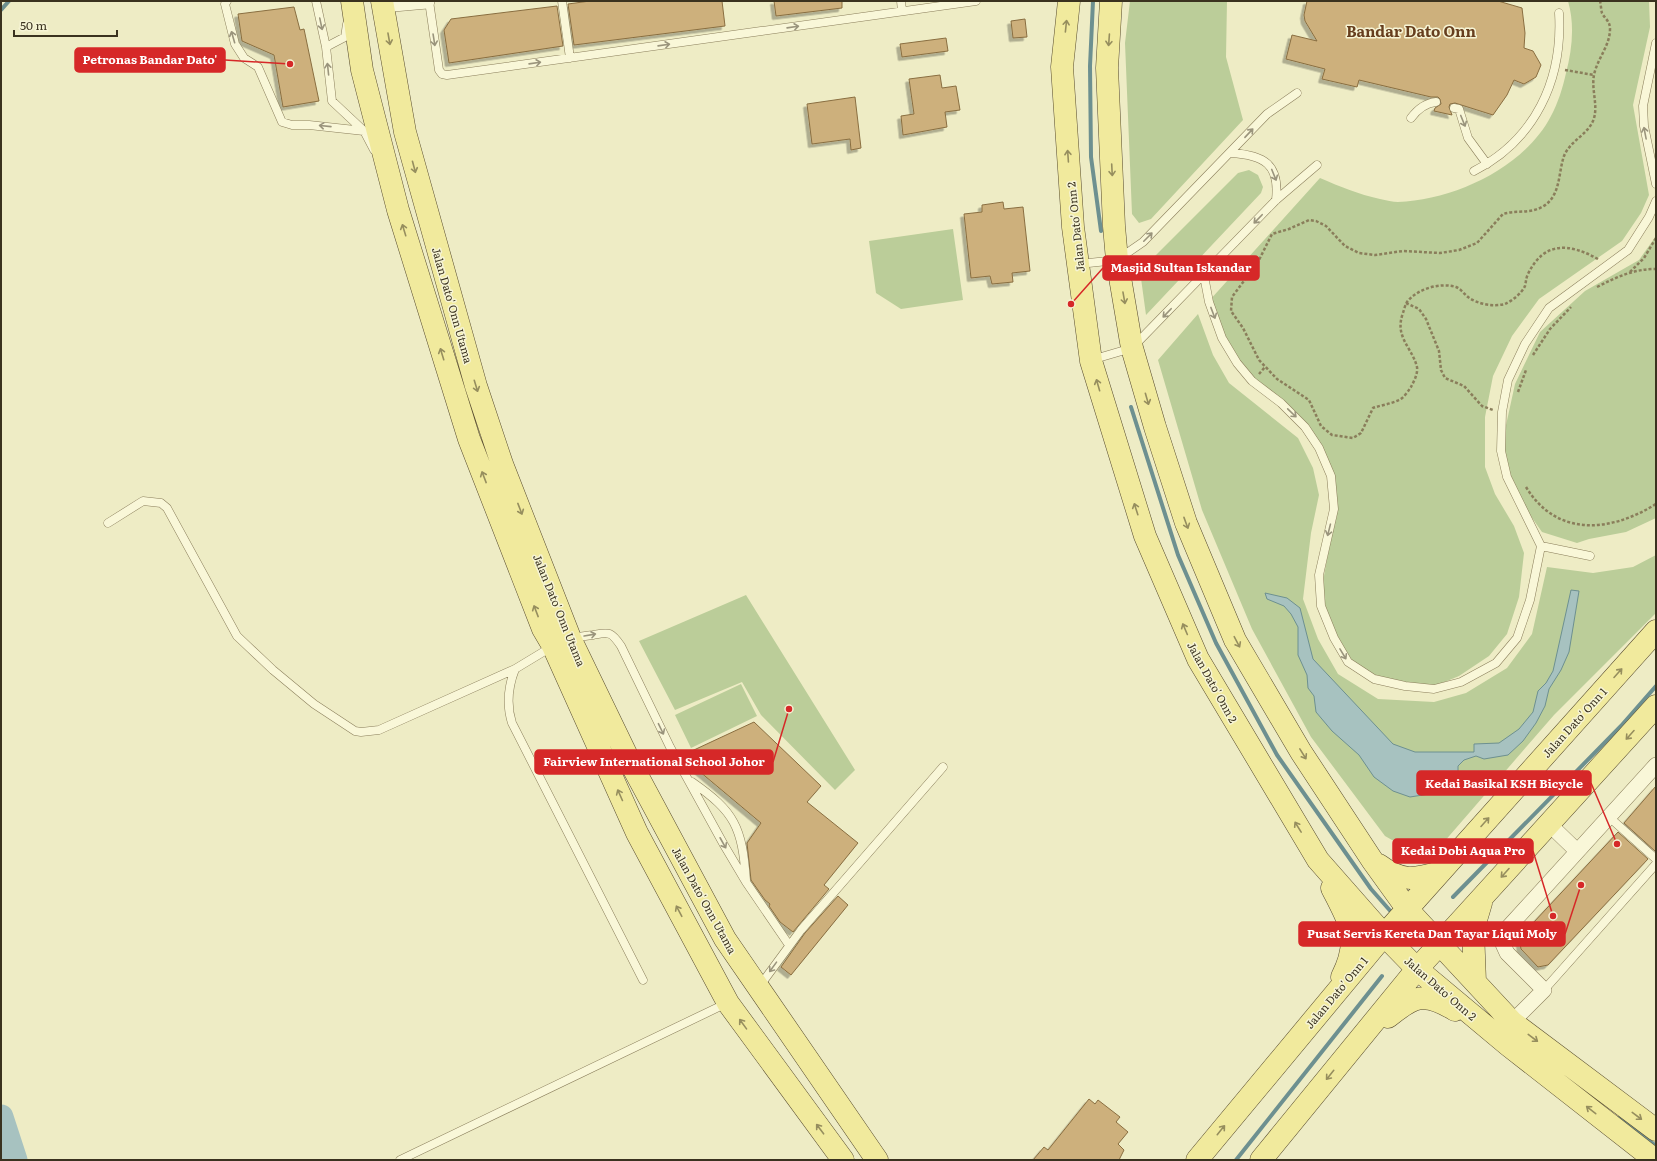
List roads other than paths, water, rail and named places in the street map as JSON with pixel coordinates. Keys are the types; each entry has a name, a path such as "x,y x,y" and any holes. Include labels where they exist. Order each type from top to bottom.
{"main road":[{"name":"Jalan Dato' Onn Utama","path":"352,1 362,70 392,185 469,439 542,629 561,642 628,760 725,939 877,1160"},
{"name":"Jalan Dato' Onn 2","path":"1069,1 1062,67 1073,227 1091,361 1145,536 1198,659 1318,860 1384,935 1417,969 1656,1130"},
{"name":"Jalan Dato' Onn 2","path":"1112,1 1107,68 1117,260 1132,348 1155,427 1186,523 1235,640 1301,752 1372,860 1408,910 1475,982 1504,1029 1655,1160"},
{"name":"Jalan Dato' Onn Utama","path":"382,3 405,132 476,386 561,642 637,833 728,1003 844,1160"},
{"name":"Jalan Dato' Onn 1","path":"1197,1160 1384,935 1656,632"},
{"path":"1261,1160 1417,969 1440,946 1656,706"},
{"path":"1318,860 1350,923 1353,946 1349,962 1333,995"},
{"path":"1372,860 1392,874 1405,879 1420,878 1440,872"},
{"path":"1475,982 1473,930 1484,896"},
{"path":"702,953 725,939"},
{"path":"1355,1044 1403,1004 1416,998 1431,999 1504,1029"}],"street":[{"path":"382,3 428,1"},
{"path":"1504,1029 1544,990 1507,953 1502,942 1504,932 1656,765"},
{"path":"1549,824 1577,851"}],"lane":[{"path":"226,1 225,4 235,44 244,58 258,67 282,122 292,125 309,125 364,131"},
{"path":"316,1 326,47 332,101 364,131 392,185"},
{"path":"326,47 345,36 352,1"},
{"path":"428,1 439,70 442,74 570,58 976,1"},
{"path":"562,1 570,58"},
{"path":"901,1 902,11"},
{"path":"1474,171 1487,164 1511,146 1534,118 1550,85 1556,68 1560,32 1559,13"},
{"path":"1656,43 1643,106 1644,126 1656,184"},
{"path":"1079,264 1117,260 1144,242 1267,114 1297,93"},
{"path":"1411,118 1429,102 1436,102"},
{"path":"1454,108 1458,110 1468,138 1487,164"},
{"path":"1231,153 1251,154 1263,160 1274,173 1277,187 1276,200"},
{"path":"1091,361 1132,348 1204,276 1276,200 1317,165"},
{"path":"1204,276 1208,302 1220,331 1237,363 1252,381 1281,403 1306,427 1319,448 1331,476 1334,509 1319,575 1321,606 1334,638 1348,662 1374,679 1406,686 1434,689 1461,682 1496,663 1517,638 1530,600 1541,546 1507,477 1501,451 1502,412 1508,380 1525,344 1549,308 1587,279 1607,267 1628,250 1649,217 1656,201"},
{"path":"108,523 143,501 161,502 167,508 237,636 272,670 314,704 355,731 361,732 378,730 515,669 561,642 603,632 615,636 670,747 746,882 789,945"},
{"path":"1541,546 1590,556"},
{"path":"515,669 508,692 509,713 512,723 643,980"},
{"path":"758,989 789,945 943,767"},
{"path":"689,780 724,808 734,821 742,843 746,882"},
{"path":"1608,817 1656,859"},
{"path":"1544,990 1656,864"},
{"path":"400,1160 728,1003"}],"water":[{"path":"1571,590 1579,591 1569,652 1561,670 1549,689 1545,706 1536,723 1523,741 1508,755 1484,759 1476,756 1464,760 1458,766 1458,779 1429,794 1410,797 1393,791 1374,777 1359,755 1332,731 1316,712 1314,696 1308,688 1307,675 1298,655 1298,627 1291,614 1284,606 1267,599 1265,593 1287,598 1300,608 1313,659 1393,744 1415,752 1474,752 1474,744 1499,743 1519,729 1533,712 1538,691 1546,683 1553,671"}],"waterway":[{"path":"1,10 9,1"},
{"path":"1093,1 1090,66 1091,157 1101,231"},
{"path":"1131,407 1178,555 1216,643 1277,755 1371,889 1393,914"},
{"path":"1453,897 1621,726 1656,686"},
{"path":"1236,1160 1382,976"},
{"path":"1,1117 15,1160"},
{"path":"1619,1118 1656,1146"}],"place":[{"name":"Petronas Bandar Dato'","path":"290,64"},
{"name":"Masjid Sultan Iskandar","path":"1071,304"},
{"name":"Fairview International School Johor","path":"789,709"},
{"name":"Kedai Basikal KSH Bicycle","path":"1617,844"},
{"name":"Pusat Servis Kereta Dan Tayar Liqui Moly","path":"1581,885"},
{"name":"Kedai Dobi Aqua Pro","path":"1553,916"}],"district":[{"name":"Bandar Dato Onn","path":"1411,30"}]}
